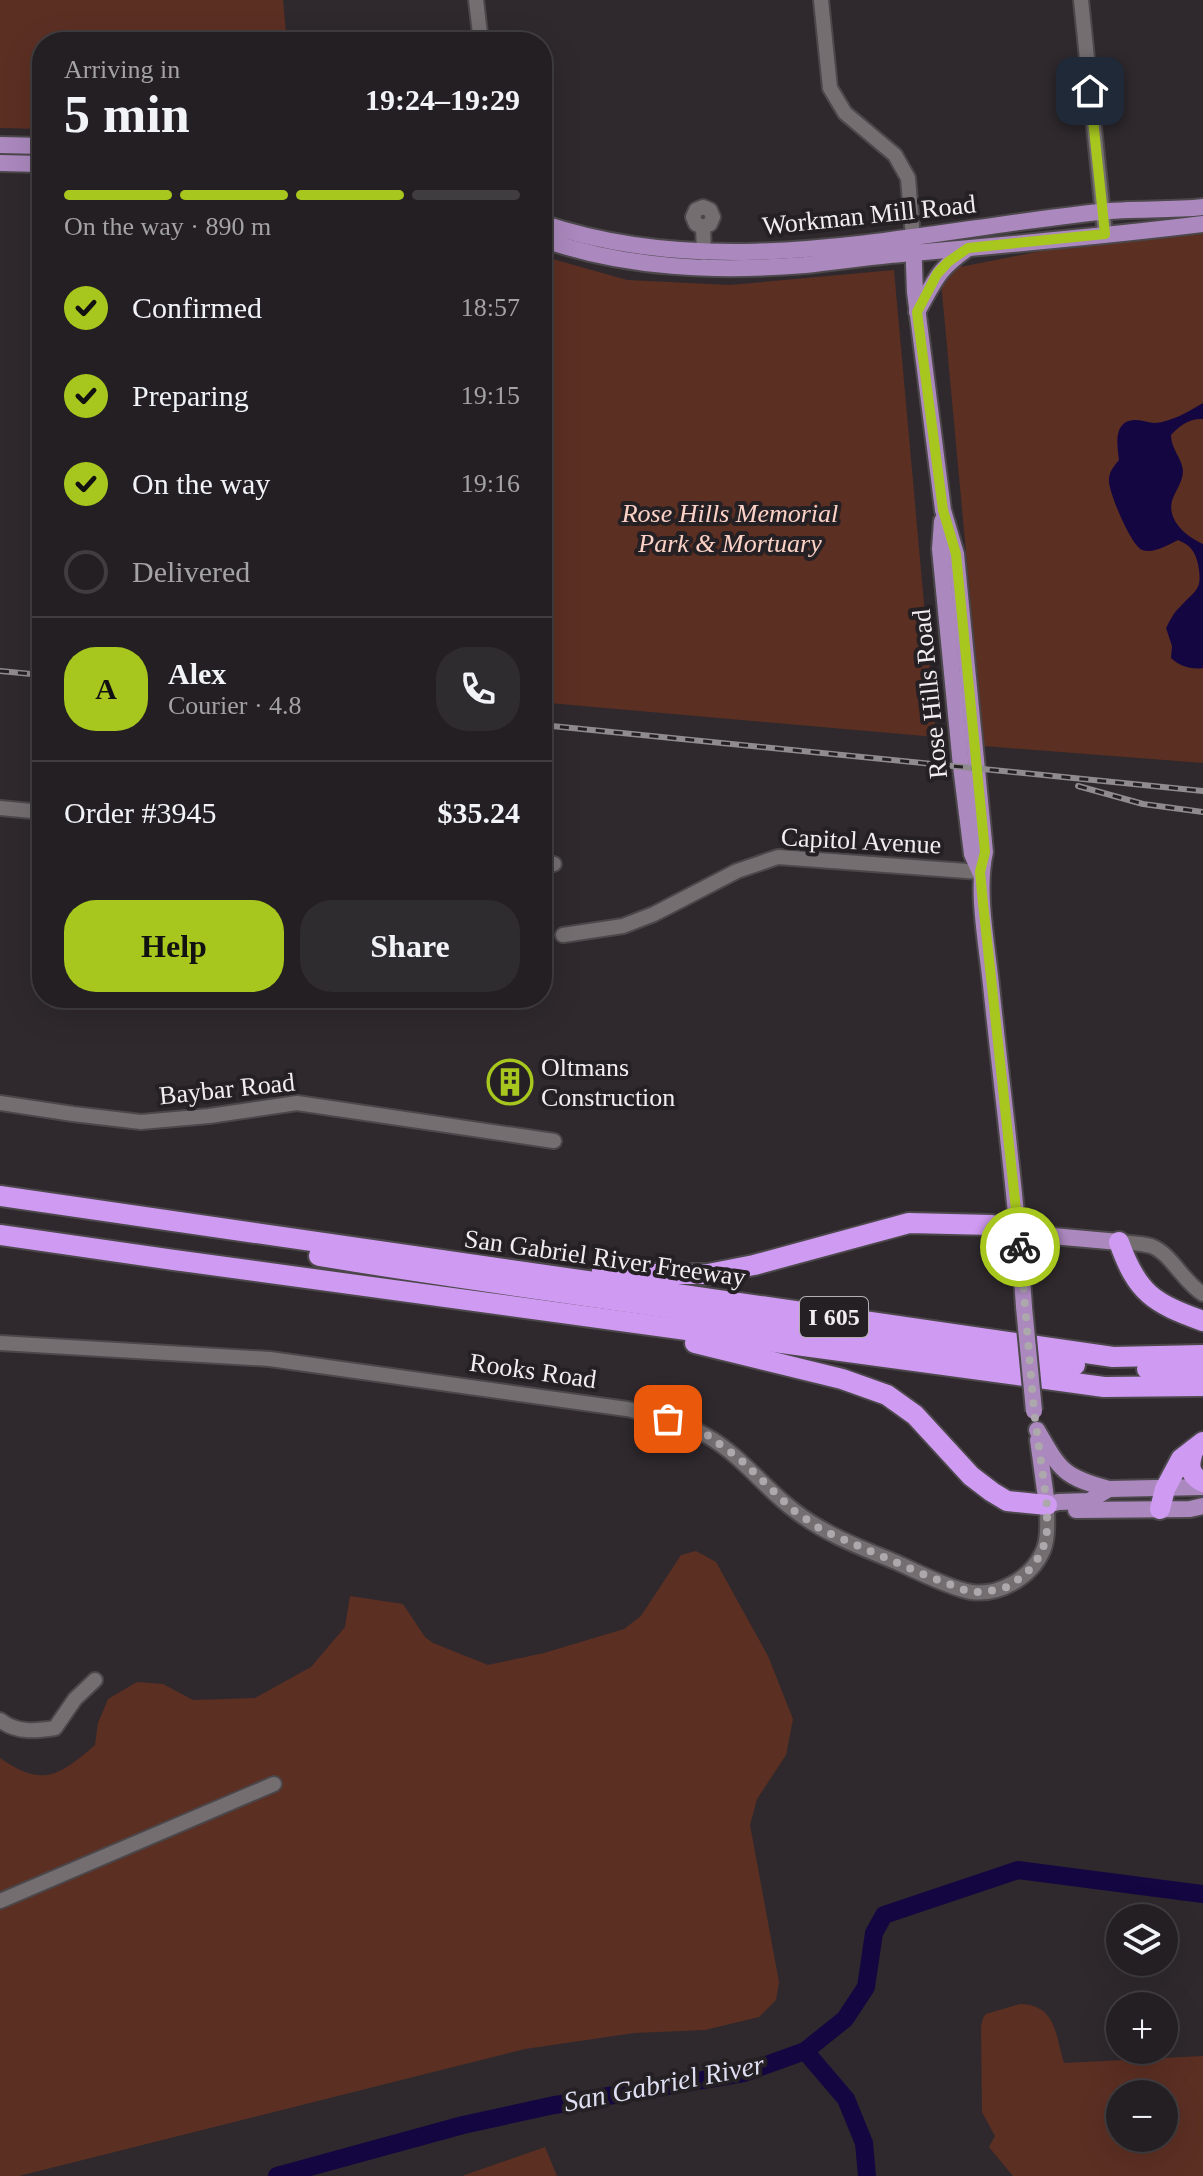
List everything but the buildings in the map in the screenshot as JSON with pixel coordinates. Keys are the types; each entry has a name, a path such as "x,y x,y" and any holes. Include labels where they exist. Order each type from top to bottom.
{"highway":[{"name":"San Gabriel River Freeway","path":"0,1196 1113,1357 1203,1355"},
{"path":"0,1210 254,1245 464,1280 989,1356 1086,1366 1203,1370"},
{"path":"0,1222 722,1323 745,1339"},
{"path":"466,1264 647,1274 708,1274 754,1265 909,1223 992,1225 1019,1233"},
{"name":"I 605","path":"0,1235 1104,1387 1203,1386"},
{"path":"1119,1242 1127,1265 1148,1295 1203,1321"},
{"path":"574,1315 842,1379 887,1395 915,1415 971,1476 992,1492 1007,1501 1047,1505"},
{"path":"1199,1445 1189,1463 1190,1471 1203,1484"},
{"path":"1160,1509 1165,1489 1181,1459 1199,1445"}],"main road":[{"path":"0,145 32,146"},
{"path":"0,163 32,164"},
{"name":"Workman Mill Road","path":"552,242 631,261 793,266 1103,212 1203,207"},
{"name":"Workman Mill Road","path":"552,226 704,261 794,249 968,248 1203,224"},
{"name":"Rose Hills Road","path":"913,246 917,312 943,510 956,554 985,852 980,872 995,1032 1019,1233 1034,1411 1047,1505"},
{"path":"917,312 937,274 968,248"},
{"path":"1019,1233 1119,1242"},
{"path":"1037,1430 1063,1470 1080,1481 1109,1489 1165,1489 1203,1484"},
{"path":"1047,1505 1089,1501 1109,1489"},
{"path":"1047,1505 1090,1511 1203,1506"}],"street":[{"path":"476,0 480,32"},
{"path":"821,0 830,88 845,113 895,155 908,178 913,246"},
{"path":"1081,0 1105,234"},
{"path":"704,231 704,261"},
{"path":"0,808 32,811"},
{"name":"Capitol Avenue","path":"563,935 623,926 654,914 737,871 778,857 980,872"},
{"name":"Baybar Road","path":"0,1103 141,1122 297,1103 554,1141"},
{"path":"1119,1242 1154,1248 1163,1253 1193,1288 1203,1294"},
{"name":"Rooks Road","path":"0,1343 270,1359 612,1407 668,1419 707,1435 740,1459 793,1510 822,1530 970,1592 1007,1587 1026,1574 1042,1553 1047,1531 1047,1505"},
{"path":"0,1720 7,1726 32,1732 55,1728 75,1699 95,1680"},
{"path":"0,1901 274,1784"}],"green space":[{"path":"0,0 283,0 286,32 32,32 32,129 0,128"},
{"path":"1203,234 1203,763 984,746 940,271 1051,249"},
{"name":"Rose Hills Memorial Park & Mortuary","path":"552,259 627,280 730,285 894,270 936,737 552,703"},
{"path":"696,1551 716,1562 768,1656 793,1719 786,1755 757,1799 750,1825 779,1982 776,2000 759,2017 705,2030 634,2033 525,2049 19,2176 0,2176 0,1758 28,1773 39,1775 60,1771 95,1745 98,1723 108,1699 137,1682 163,1684 193,1700 255,1698 311,1667 345,1627 350,1596 403,1604 425,1637 433,1643 488,1665 544,1653 624,1629 641,1616 681,1555"},
{"path":"1020,2004 1041,2010 1048,2016 1056,2032 1064,2063 1106,2061 1106,2064 1178,2064 1178,2057 1203,2056 1203,2176 1013,2176 989,2147 995,2136 982,2112 983,2018 986,2014"},
{"path":"545,2147 557,2176 462,2176"}],"shaded area":[{"path":"1203,403 1203,419 1185,423 1171,435 1183,471 1172,501 1172,515 1185,533 1203,544 1203,668 1194,668 1171,658 1172,646 1166,628 1175,612 1199,585 1195,555 1189,546 1178,540 1151,551 1137,546 1117,508 1109,479 1119,460 1118,434 1123,424 1136,420 1167,421"}],"waterway":[{"name":"San Gabriel River","path":"277,2176 463,2125 554,2105 744,2073 805,2051 845,2019 866,1987 874,1933 884,1915 1018,1870 1203,1894"},
{"path":"805,2051 846,2099 864,2143 867,2176"}],"railway":[{"path":"0,671 32,674"},
{"path":"552,726 1203,791"},
{"path":"1078,786 1143,804 1203,812"}],"way so far":[{"path":"668,1419 707,1435 740,1459 793,1510 822,1530 970,1592 1007,1587 1026,1574 1042,1553 1047,1531 1047,1505 1034,1411 1020,1247"}],"place":[{"name":"Oltmans Construction","path":"510,1082"}],"route":[{"path":"1020,1247 980,872 985,852 956,554 943,510 917,312 937,274 968,248 1105,234 1090,91"}]}
